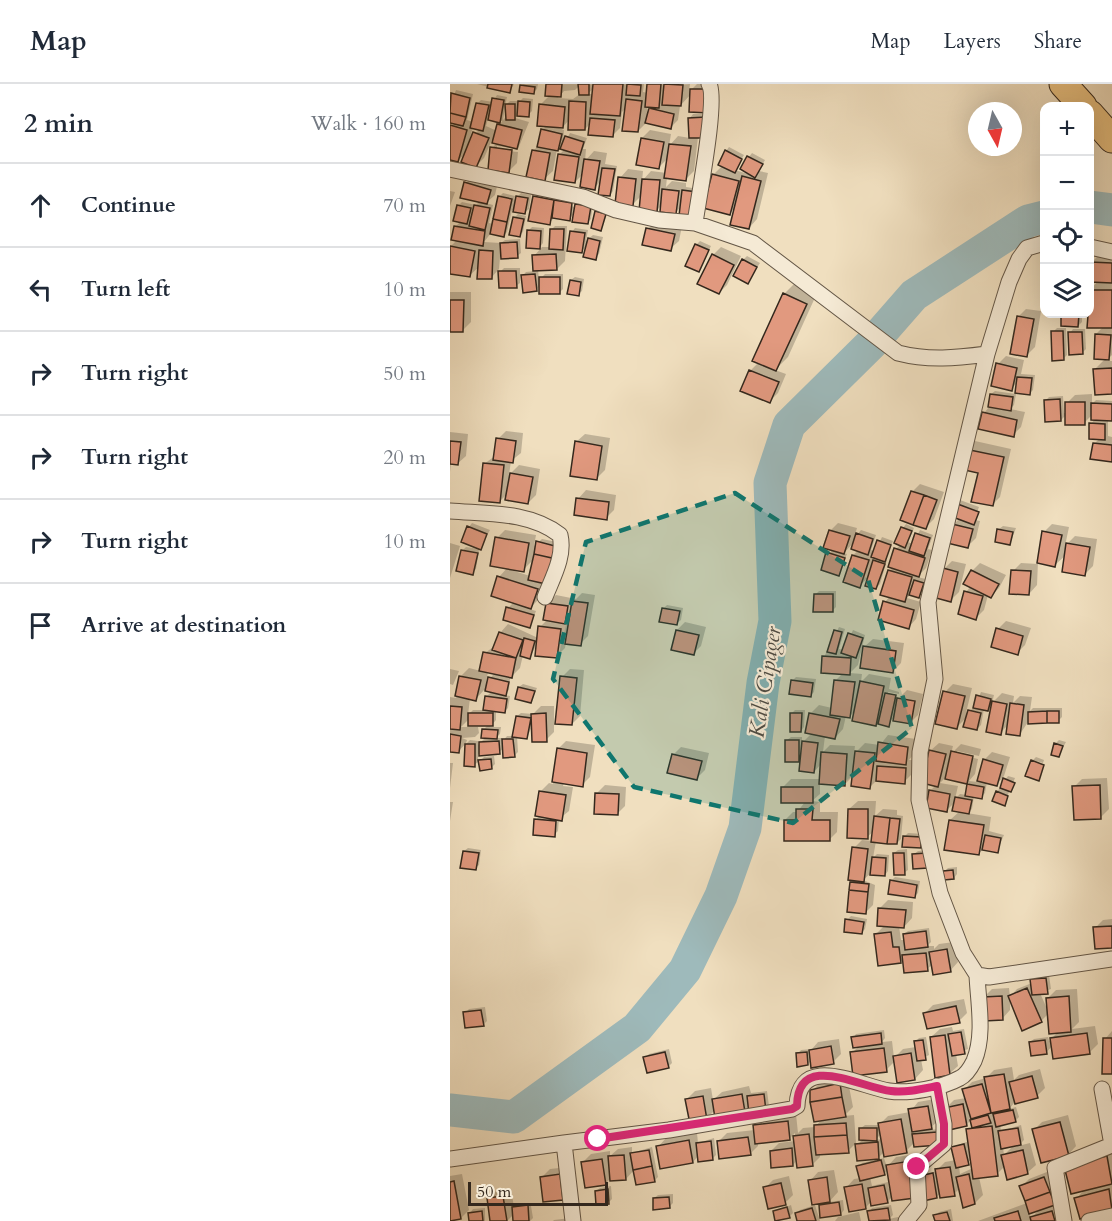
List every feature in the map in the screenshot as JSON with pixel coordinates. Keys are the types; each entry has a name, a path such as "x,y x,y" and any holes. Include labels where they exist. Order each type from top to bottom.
{"highway":[{"path":"1063,84 1079,102"},
{"path":"1094,119 1112,139"}],"street":[{"path":"695,223 709,126 712,91 710,84"},
{"path":"450,169 583,197 616,210 659,220 695,223 753,243 898,353 918,358 945,360 987,354"},
{"path":"450,1159 669,1130 792,1109 797,1106 799,1086 804,1081 820,1077 848,1078 864,1085 892,1092 937,1086 962,1078 974,1060 979,1043 977,975 963,953 940,893 917,784 920,752 935,679 929,615 930,587 941,550 987,354 1009,282 1019,258 1027,248 1040,244"},
{"path":"1094,248 1112,252"},
{"path":"450,511 525,517 550,527 560,535 562,545 558,565 545,597"},
{"path":"977,975 989,977 1112,959"},
{"path":"906,1221 919,1205 917,1167 944,1144 944,1124 937,1086"},
{"path":"1064,1221 1056,1165 1112,1146 1101,1089"},
{"path":"564,1143 573,1221"},
{"path":"1089,1221 1112,1216"}],"highlighted area":[{"path":"735,493 868,579 912,728 793,823 634,787 553,679 586,542"}],"building":[{"path":"488,84 512,84 510,93 487,88"},
{"path":"546,84 562,84 561,97 545,96"},
{"path":"578,84 589,84 589,95 579,95"},
{"path":"593,84 623,84 620,116 590,114"},
{"path":"627,84 641,85 640,96 626,95"},
{"path":"647,84 661,84 659,108 645,107"},
{"path":"664,84 683,85 681,106 662,105"},
{"path":"520,85 535,87 534,94 519,92"},
{"path":"690,89 709,89 709,113 689,112"},
{"path":"451,93 470,98 466,117 450,113"},
{"path":"492,98 504,100 500,123 488,120"},
{"path":"626,99 642,101 638,132 622,131"},
{"path":"518,101 530,102 529,117 517,116"},
{"path":"569,101 586,102 585,130 568,130"},
{"path":"476,103 489,105 483,131 470,128"},
{"path":"505,104 515,104 515,120 506,120"},
{"path":"539,104 565,107 563,128 537,126"},
{"path":"649,108 674,114 671,129 645,123"},
{"path":"450,113 466,117 463,126 450,123"},
{"path":"706,117 706,138 689,138 688,118"},
{"path":"590,118 615,120 613,137 588,135"},
{"path":"497,124 522,130 517,149 492,143"},
{"path":"450,125 467,130 458,162 450,160"},
{"path":"541,129 562,134 558,151 537,147"},
{"path":"473,132 489,138 476,168 461,162"},
{"path":"565,136 584,142 580,155 560,149"},
{"path":"641,138 664,142 659,169 636,165"},
{"path":"669,144 691,146 686,181 664,178"},
{"path":"490,147 512,150 509,173 488,170"},
{"path":"532,150 550,153 545,181 526,177"},
{"path":"725,150 742,159 735,173 718,165"},
{"path":"558,154 579,157 575,183 554,180"},
{"path":"747,156 763,164 755,178 740,169"},
{"path":"584,159 600,161 595,190 580,187"},
{"path":"602,168 615,169 610,196 598,195"},
{"path":"712,174 739,181 730,215 703,208"},
{"path":"742,176 761,181 749,229 730,225"},
{"path":"618,177 636,179 633,206 615,204"},
{"path":"642,179 660,180 657,212 639,211"},
{"path":"464,182 491,190 487,204 460,198"},
{"path":"662,189 679,191 676,214 660,212"},
{"path":"682,190 697,192 694,217 679,216"},
{"path":"498,196 512,199 507,222 493,219"},
{"path":"516,196 528,198 525,214 513,212"},
{"path":"533,196 554,200 550,225 528,221"},
{"path":"554,200 572,203 570,221 552,218"},
{"path":"575,204 591,206 588,224 572,222"},
{"path":"457,205 471,208 467,224 453,221"},
{"path":"474,205 490,208 485,230 469,226"},
{"path":"595,211 606,214 601,231 591,228"},
{"path":"513,217 524,219 520,237 509,235"},
{"path":"493,219 507,222 504,237 490,234"},
{"path":"454,226 485,231 483,246 451,240"},
{"path":"646,228 675,234 671,251 642,245"},
{"path":"550,229 564,229 563,250 549,249"},
{"path":"527,230 541,231 540,249 526,248"},
{"path":"570,231 585,233 582,253 567,251"},
{"path":"588,238 600,241 596,260 583,257"},
{"path":"517,242 518,258 501,259 500,243"},
{"path":"695,244 709,250 699,272 685,266"},
{"path":"450,246 475,251 470,277 450,274"},
{"path":"479,250 493,251 492,279 477,279"},
{"path":"556,254 557,270 533,271 532,255"},
{"path":"712,254 734,265 719,294 697,284"},
{"path":"742,259 757,267 748,284 733,276"},
{"path":"1094,262 1112,263 1112,283 1094,282"},
{"path":"498,271 516,271 517,288 499,288"},
{"path":"535,274 537,291 523,293 521,275"},
{"path":"539,277 560,277 560,294 539,294"},
{"path":"570,280 581,282 579,296 567,294"},
{"path":"1094,290 1112,290 1112,328 1087,328 1088,318 1094,318"},
{"path":"783,293 807,304 776,371 752,361"},
{"path":"450,300 464,300 463,332 450,332"},
{"path":"1017,316 1034,319 1027,357 1010,354"},
{"path":"1061,318 1079,318 1078,327 1061,326"},
{"path":"1051,331 1063,331 1064,360 1052,361"},
{"path":"1068,332 1082,332 1083,354 1069,355"},
{"path":"1095,334 1111,335 1109,360 1094,359"},
{"path":"996,363 1017,368 1012,391 991,386"},
{"path":"1112,368 1112,394 1095,395 1093,369"},
{"path":"749,370 779,382 770,403 740,391"},
{"path":"1017,377 1032,378 1030,395 1015,393"},
{"path":"990,394 1013,397 1011,411 988,407"},
{"path":"1060,399 1061,421 1045,422 1044,400"},
{"path":"1065,402 1085,402 1085,425 1065,425"},
{"path":"1091,403 1112,404 1112,421 1091,420"},
{"path":"982,412 1017,420 1014,437 978,429"},
{"path":"1089,423 1105,424 1105,440 1089,439"},
{"path":"496,438 516,441 513,463 493,460"},
{"path":"450,441 461,442 458,465 450,464"},
{"path":"575,441 602,446 597,480 570,476"},
{"path":"1093,443 1112,445 1112,462 1090,459"},
{"path":"965,449 1004,457 993,506 971,502 978,473 960,469"},
{"path":"483,463 504,465 500,503 479,501"},
{"path":"510,473 533,477 528,504 505,500"},
{"path":"911,491 924,495 913,525 900,520"},
{"path":"924,495 937,500 926,529 913,525"},
{"path":"576,498 609,502 607,520 574,515"},
{"path":"955,503 979,512 974,525 950,516"},
{"path":"952,524 973,529 968,548 947,543"},
{"path":"467,526 487,534 481,550 461,542"},
{"path":"901,527 912,531 905,548 894,543"},
{"path":"997,529 1013,532 1010,545 995,542"},
{"path":"829,530 850,536 844,554 823,548"},
{"path":"1042,531 1062,535 1055,567 1037,563"},
{"path":"856,533 873,539 868,555 851,549"},
{"path":"915,533 930,538 924,556 909,551"},
{"path":"495,537 529,543 524,572 490,566"},
{"path":"877,540 891,545 885,562 871,557"},
{"path":"536,541 555,546 552,558 534,554"},
{"path":"1066,543 1090,547 1085,576 1062,572"},
{"path":"894,548 925,558 919,577 888,567"},
{"path":"461,550 478,553 473,575 456,571"},
{"path":"826,552 845,558 839,576 821,570"},
{"path":"534,554 552,558 546,584 528,580"},
{"path":"852,555 869,560 860,588 843,582"},
{"path":"873,560 885,564 876,589 865,586"},
{"path":"943,568 958,572 951,602 936,598"},
{"path":"888,570 912,577 905,602 880,595"},
{"path":"971,570 999,584 991,598 963,584"},
{"path":"1011,570 1031,571 1029,595 1009,594"},
{"path":"497,576 538,589 531,609 491,596"},
{"path":"914,580 924,583 919,598 909,595"},
{"path":"964,591 983,596 976,620 958,614"},
{"path":"814,594 833,594 833,612 813,612"},
{"path":"572,601 588,603 581,646 565,644"},
{"path":"883,601 914,610 909,629 878,620"},
{"path":"546,603 568,606 565,624 543,620"},
{"path":"506,607 534,615 530,628 503,620"},
{"path":"662,608 680,611 677,625 659,622"},
{"path":"538,626 561,629 557,658 535,656"},
{"path":"996,628 1023,636 1018,655 991,647"},
{"path":"676,630 699,635 694,655 671,650"},
{"path":"834,630 842,632 836,654 827,652"},
{"path":"499,632 523,640 516,658 492,650"},
{"path":"848,633 863,638 856,658 841,653"},
{"path":"524,638 535,641 530,659 520,656"},
{"path":"863,646 896,651 893,673 860,668"},
{"path":"483,652 516,658 512,678 479,671"},
{"path":"822,656 851,658 850,675 821,673"},
{"path":"459,676 481,680 476,701 455,696"},
{"path":"560,676 577,678 572,725 555,724"},
{"path":"488,677 509,682 506,696 485,691"},
{"path":"791,680 813,683 811,697 789,694"},
{"path":"834,680 855,682 850,718 830,715"},
{"path":"860,681 884,686 876,726 852,721"},
{"path":"518,687 535,691 531,703 515,699"},
{"path":"943,691 965,696 957,729 935,724"},
{"path":"885,693 896,695 889,727 878,724"},
{"path":"976,695 991,699 988,711 973,708"},
{"path":"485,696 507,699 505,713 483,710"},
{"path":"897,698 915,701 911,724 893,721"},
{"path":"992,701 1007,704 1001,735 986,732"},
{"path":"1010,703 1024,705 1020,736 1006,734"},
{"path":"450,706 462,707 460,730 450,729"},
{"path":"968,710 981,713 977,730 963,727"},
{"path":"1047,711 1059,711 1059,723 1047,723"},
{"path":"1047,711 1047,723 1028,724 1028,712"},
{"path":"468,713 493,713 493,726 468,726"},
{"path":"546,713 547,742 532,742 531,714"},
{"path":"790,713 802,713 801,732 790,732"},
{"path":"809,713 840,719 835,739 805,733"},
{"path":"516,716 531,718 527,739 512,737"},
{"path":"482,729 498,730 497,739 481,738"},
{"path":"450,734 461,736 459,753 450,752"},
{"path":"502,739 513,739 515,757 503,758"},
{"path":"785,740 799,740 799,762 785,762"},
{"path":"499,741 500,754 479,756 479,742"},
{"path":"802,741 818,743 814,773 799,771"},
{"path":"878,742 908,747 906,765 876,761"},
{"path":"1054,743 1063,746 1059,757 1051,755"},
{"path":"465,744 475,744 475,767 464,766"},
{"path":"557,748 587,753 583,787 552,782"},
{"path":"929,750 946,754 938,787 922,783"},
{"path":"855,751 875,753 870,789 851,786"},
{"path":"951,751 973,756 967,784 945,779"},
{"path":"821,752 847,754 845,786 819,784"},
{"path":"672,754 702,761 697,780 667,773"},
{"path":"491,759 492,769 480,771 478,760"},
{"path":"983,759 1003,765 997,786 977,781"},
{"path":"1031,760 1044,765 1039,781 1025,776"},
{"path":"877,766 906,768 905,784 876,781"},
{"path":"1003,778 1015,783 1011,792 1000,788"},
{"path":"967,784 984,787 982,799 965,796"},
{"path":"1100,785 1101,819 1074,820 1072,786"},
{"path":"781,787 813,787 813,803 781,803"},
{"path":"929,790 950,794 947,812 926,808"},
{"path":"539,791 566,795 562,821 535,816"},
{"path":"996,791 1008,796 1005,806 992,801"},
{"path":"595,793 619,794 618,815 594,814"},
{"path":"955,797 972,800 969,814 952,811"},
{"path":"796,809 813,809 812,820 830,820 830,841 784,841 784,820 796,820"},
{"path":"848,809 868,809 868,839 847,838"},
{"path":"874,816 890,818 887,844 871,842"},
{"path":"890,818 900,819 897,844 887,844"},
{"path":"534,819 556,821 555,837 533,835"},
{"path":"949,820 984,825 979,855 944,850"},
{"path":"985,835 1001,838 998,853 982,850"},
{"path":"903,836 921,837 921,848 902,847"},
{"path":"852,847 868,849 864,882 848,880"},
{"path":"463,851 479,853 476,870 460,868"},
{"path":"893,853 904,853 905,875 894,875"},
{"path":"927,853 928,868 913,869 912,854"},
{"path":"872,857 886,858 885,876 870,875"},
{"path":"953,870 954,879 944,880 943,871"},
{"path":"890,880 917,885 915,898 888,894"},
{"path":"850,882 869,884 868,892 849,890"},
{"path":"849,890 868,892 866,914 847,912"},
{"path":"878,908 906,910 904,928 877,926"},
{"path":"845,919 864,922 862,934 844,932"},
{"path":"1112,926 1112,948 1095,949 1093,927"},
{"path":"926,931 928,947 905,950 903,934"},
{"path":"891,932 893,947 899,947 901,963 878,966 874,934"},
{"path":"947,949 951,972 933,975 929,952"},
{"path":"926,953 928,971 904,973 902,955"},
{"path":"1046,978 1048,994 1032,995 1030,979"},
{"path":"1027,988 1042,1022 1022,1031 1008,996"},
{"path":"1002,996 1003,1020 984,1021 983,997"},
{"path":"1069,996 1071,1032 1049,1034 1046,998"},
{"path":"956,1006 960,1023 927,1029 923,1013"},
{"path":"481,1010 484,1026 465,1028 463,1012"},
{"path":"961,1032 965,1054 952,1056 948,1034"},
{"path":"881,1033 882,1044 853,1048 851,1037"},
{"path":"1087,1033 1090,1054 1053,1059 1050,1038"},
{"path":"945,1035 950,1075 935,1078 930,1037"},
{"path":"1103,1038 1112,1038 1112,1074 1102,1074"},
{"path":"923,1040 926,1060 917,1061 914,1041"},
{"path":"1045,1040 1047,1054 1031,1056 1029,1042"},
{"path":"831,1046 834,1064 811,1068 809,1050"},
{"path":"884,1048 887,1072 853,1076 850,1052"},
{"path":"665,1052 669,1068 647,1073 643,1057"},
{"path":"807,1052 808,1065 797,1067 796,1053"},
{"path":"911,1053 915,1080 897,1083 893,1056"},
{"path":"1004,1074 1010,1109 991,1113 984,1077"},
{"path":"1032,1076 1038,1098 1015,1104 1009,1082"},
{"path":"840,1083 842,1097 810,1102 810,1090"},
{"path":"982,1084 991,1113 971,1119 962,1089"},
{"path":"742,1094 745,1112 715,1118 712,1099"},
{"path":"764,1094 766,1111 749,1114 747,1096"},
{"path":"703,1096 707,1120 690,1124 685,1099"},
{"path":"842,1097 846,1117 814,1122 810,1102"},
{"path":"963,1104 967,1126 949,1130 944,1108"},
{"path":"928,1106 932,1129 912,1132 908,1109"},
{"path":"1013,1110 1016,1122 996,1127 993,1114"},
{"path":"988,1115 991,1123 972,1128 970,1120"},
{"path":"901,1119 907,1153 884,1157 878,1123"},
{"path":"788,1121 790,1140 755,1144 753,1125"},
{"path":"1060,1122 1069,1156 1041,1163 1032,1129"},
{"path":"846,1123 847,1135 814,1137 814,1125"},
{"path":"992,1126 998,1176 973,1179 966,1129"},
{"path":"859,1128 877,1128 877,1141 859,1140"},
{"path":"1018,1128 1021,1145 1001,1149 998,1131"},
{"path":"937,1132 939,1145 914,1147 912,1134"},
{"path":"809,1134 813,1166 797,1168 793,1136"},
{"path":"847,1135 849,1153 816,1155 814,1137"},
{"path":"748,1137 751,1155 719,1159 717,1141"},
{"path":"689,1140 693,1163 660,1169 656,1146"},
{"path":"711,1141 713,1160 698,1162 696,1143"},
{"path":"878,1142 879,1159 857,1161 855,1144"},
{"path":"964,1144 969,1165 956,1168 951,1147"},
{"path":"792,1148 793,1166 771,1168 770,1151"},
{"path":"649,1150 652,1166 633,1170 630,1153"},
{"path":"1023,1150 1028,1174 1007,1180 1001,1155"},
{"path":"624,1155 626,1180 610,1181 608,1156"},
{"path":"1107,1156 1112,1184 1071,1194 1064,1166"},
{"path":"602,1159 606,1185 585,1188 581,1162"},
{"path":"881,1160 885,1175 860,1181 856,1166"},
{"path":"910,1161 915,1198 892,1201 886,1165"},
{"path":"652,1166 655,1182 636,1185 633,1170"},
{"path":"950,1167 955,1196 940,1198 935,1169"},
{"path":"933,1173 937,1198 923,1201 919,1176"},
{"path":"560,1174 563,1200 543,1202 540,1177"},
{"path":"969,1174 975,1204 963,1208 956,1177"},
{"path":"827,1177 830,1202 812,1205 808,1180"},
{"path":"1044,1177 1050,1192 1025,1201 1019,1186"},
{"path":"454,1181 461,1219 450,1221 450,1182"},
{"path":"781,1183 786,1205 768,1209 763,1187"},
{"path":"862,1184 866,1209 849,1212 844,1187"},
{"path":"884,1185 888,1203 871,1206 868,1188"},
{"path":"608,1189 609,1204 596,1205 595,1191"},
{"path":"1109,1189 1112,1210 1080,1219 1074,1198"},
{"path":"1050,1192 1055,1205 1029,1214 1025,1201"},
{"path":"503,1196 507,1221 490,1221 487,1198"},
{"path":"669,1197 670,1208 653,1210 653,1198"},
{"path":"839,1202 841,1215 820,1218 819,1205"},
{"path":"528,1205 529,1221 513,1221 512,1207"},
{"path":"787,1207 790,1218 775,1221 773,1211"},
{"path":"812,1208 816,1221 797,1221 795,1213"},
{"path":"888,1208 890,1220 869,1221 867,1211"},
{"path":"482,1211 483,1221 469,1221 468,1213"},
{"path":"1018,1211 1021,1221 995,1221 994,1218"},
{"path":"1052,1211 1055,1221 1031,1221 1030,1217"},
{"path":"947,1212 950,1221 935,1221 933,1215"}],"waterway":[{"name":"Kali Cipager","path":"1094,208 1112,210"},
{"name":"Kali Cipager","path":"450,1110 514,1117 637,1028 685,970 721,896 745,828 763,683 775,621 770,483 789,425 872,343 914,295 1028,221 1040,218"}],"route":[{"path":"598,1139 669,1130 792,1109 797,1106 799,1086 804,1081 837,1076 892,1092 937,1086 944,1124 944,1144 917,1167"}]}
